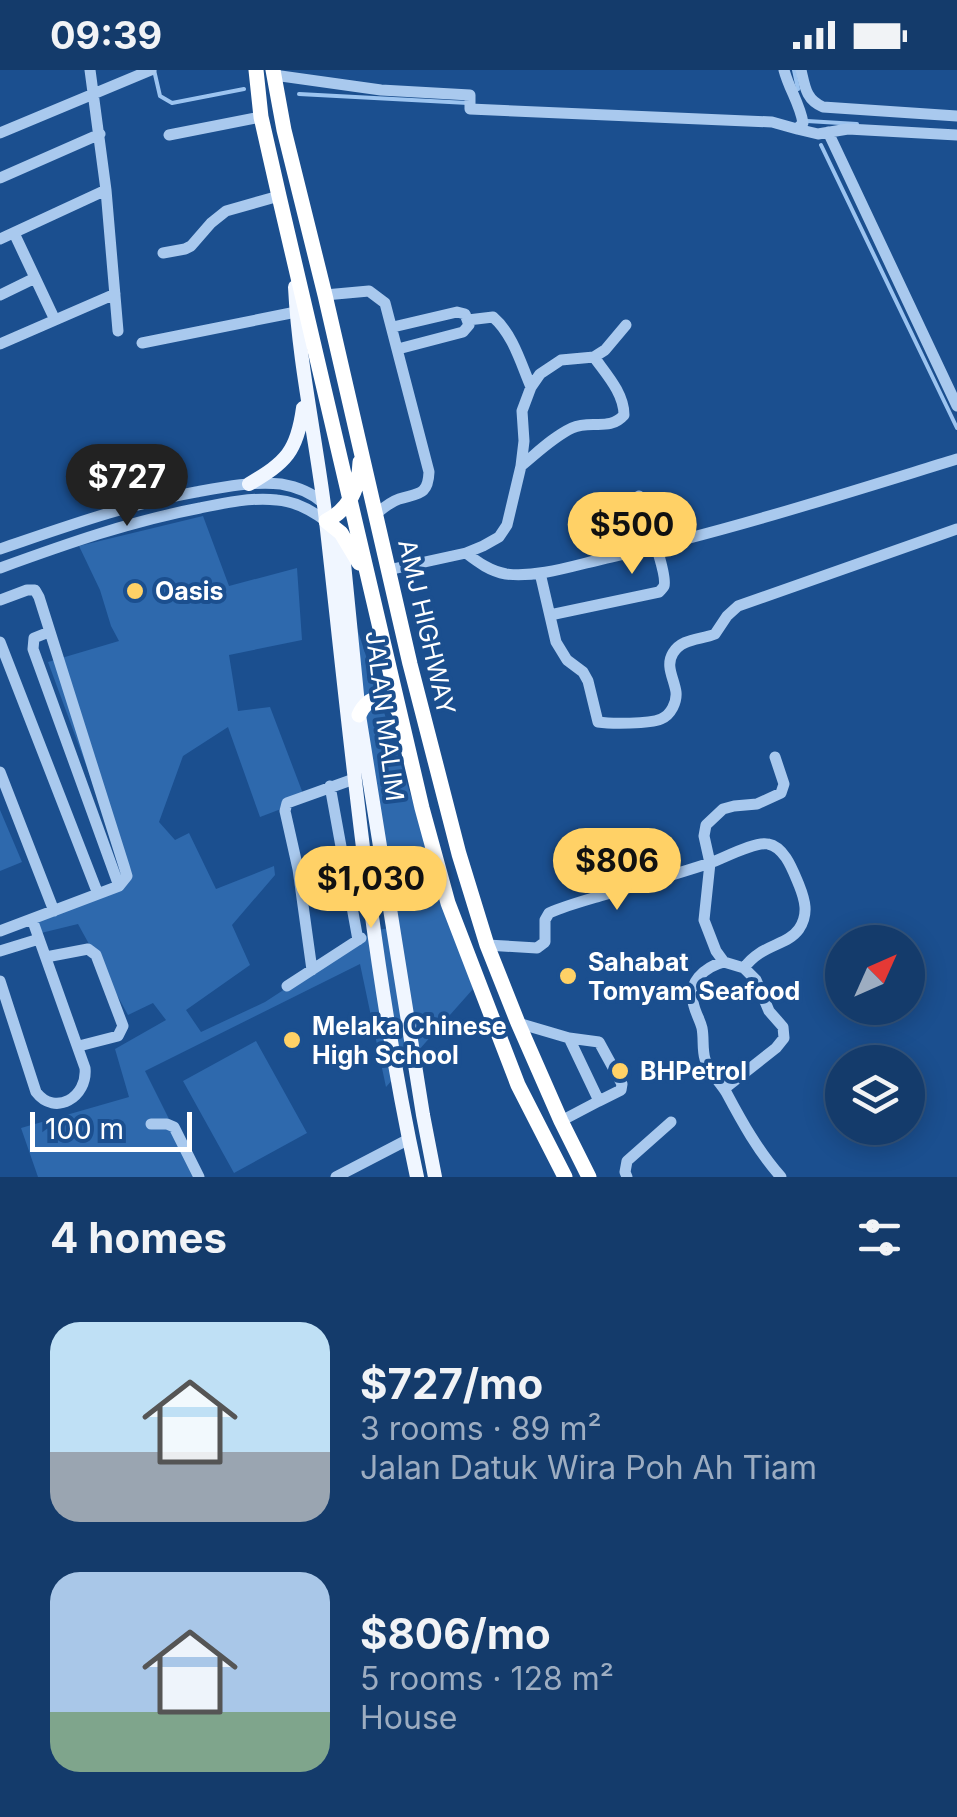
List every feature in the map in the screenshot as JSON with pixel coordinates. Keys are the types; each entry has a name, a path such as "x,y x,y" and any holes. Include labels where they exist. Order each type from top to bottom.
{"highway":[{"name":"AMJ HIGHWAY","path":"263,73 261,117 422,808 448,904 518,1084 565,1177"},
{"name":"AMJ HIGHWAY","path":"263,73 284,130 435,766 487,945 561,1121 590,1177"},
{"path":"361,448 360,475 351,501 331,518 360,565 380,629"},
{"path":"359,715 364,704 382,697 391,700 401,715"}],"main road":[{"path":"294,262 305,389 324,503 331,518"},
{"path":"249,484 281,464 295,446 305,389"},
{"name":"JALAN MALIM","path":"331,518 354,778 374,931 418,1177"},
{"name":"JALAN MALIM","path":"341,533 359,715 435,1177"}],"street":[{"path":"90,70 100,134 118,331"},
{"path":"0,132 150,70"},
{"path":"784,70 801,112 818,134 860,129 957,135"},
{"path":"801,70 801,112"},
{"path":"263,73 381,90 470,94 470,108 772,122 818,105 957,116"},
{"path":"169,135 261,117"},
{"path":"828,132 957,406"},
{"path":"0,178 100,134"},
{"path":"0,239 106,190"},
{"path":"163,253 190,246 226,212 279,196"},
{"path":"14,232 54,320"},
{"path":"0,295 35,278"},
{"path":"325,295 369,291 385,302 430,472 422,492 396,500 376,514"},
{"path":"0,344 115,294"},
{"path":"142,344 296,312"},
{"path":"393,327 457,312 465,314 468,320 463,332 398,349"},
{"path":"468,320 493,316 500,322 531,387"},
{"path":"388,570 466,552 499,536 506,525 521,466 522,411 531,387 540,374 561,360 594,357 626,326"},
{"path":"521,466 568,430 579,425 610,425 624,415 620,396 594,357"},
{"path":"466,552 490,570 540,573 656,547 957,459"},
{"path":"0,549 100,514 223,486 291,486 324,503"},
{"path":"550,615 659,592 666,582 638,496"},
{"path":"0,568 106,531 222,503 280,500 331,518"},
{"path":"540,573 560,651 588,681 598,722 613,724 661,719 676,701 670,668 674,650 692,639 715,634 738,606 957,530"},
{"path":"0,600 27,590 35,590 40,597 127,876 119,886 0,931"},
{"path":"50,632 34,638 33,649 119,886"},
{"path":"0,642 98,894"},
{"path":"724,962 704,920 710,863 704,836 706,825 723,809 757,804 781,793 784,784 775,757"},
{"path":"0,772 54,910"},
{"path":"312,970 298,869 285,811 287,803 354,778"},
{"path":"330,786 358,940"},
{"path":"487,945 537,948 546,942 545,920 549,913 763,843 773,845 791,867 805,901 805,915 800,928 789,938 764,948 744,968"},
{"path":"0,981 36,1092 48,1103 75,1098 86,1077 79,1046 32,919"},
{"path":"287,986 374,931"},
{"path":"0,951 39,939"},
{"path":"46,958 92,951 123,1026 118,1036 79,1046"},
{"path":"724,1089 784,1038 784,1027 768,1011 756,980 744,968 724,962 712,965 692,986 692,1002 701,1023 707,1064 749,1136 781,1177"},
{"path":"518,1024 599,1042 622,1084 621,1090 561,1121"},
{"path":"569,1038 599,1101"},
{"path":"627,1177 626,1161 672,1122"},
{"path":"151,1124 174,1127 199,1177"},
{"path":"336,1177 409,1139"}],"shaded area":[{"path":"203,516 229,586 297,568 302,640 229,655 238,711 270,707 302,791 302,801 260,817 228,727 183,756 159,822 175,840 189,833 216,889 274,866 275,875 232,925 250,965 186,1010 201,1032 265,1002 374,931 393,927 348,600 473,989 386,1087 360,964 145,1071 198,1177 38,1177 21,1128 129,1097 115,1049 166,1020 153,1003 128,1015 78,924 41,933 32,919 127,876 48,662 119,641 79,546"},
{"path":"0,810 22,862 0,871"},
{"path":"256,1041 307,1133 234,1173 183,1081"}],"waterway":[{"path":"154,70 160,96 172,103 244,89"},
{"path":"794,70 798,89"},
{"path":"299,94 468,103"},
{"path":"807,121 857,124"},
{"path":"821,145 957,428"}],"place":[{"name":"Oasis","path":"135,591"},
{"name":"Sahabat Tomyam Seafood","path":"568,976"},
{"name":"Melaka Chinese High School","path":"292,1040"},
{"name":"BHPetrol","path":"620,1071"}]}
